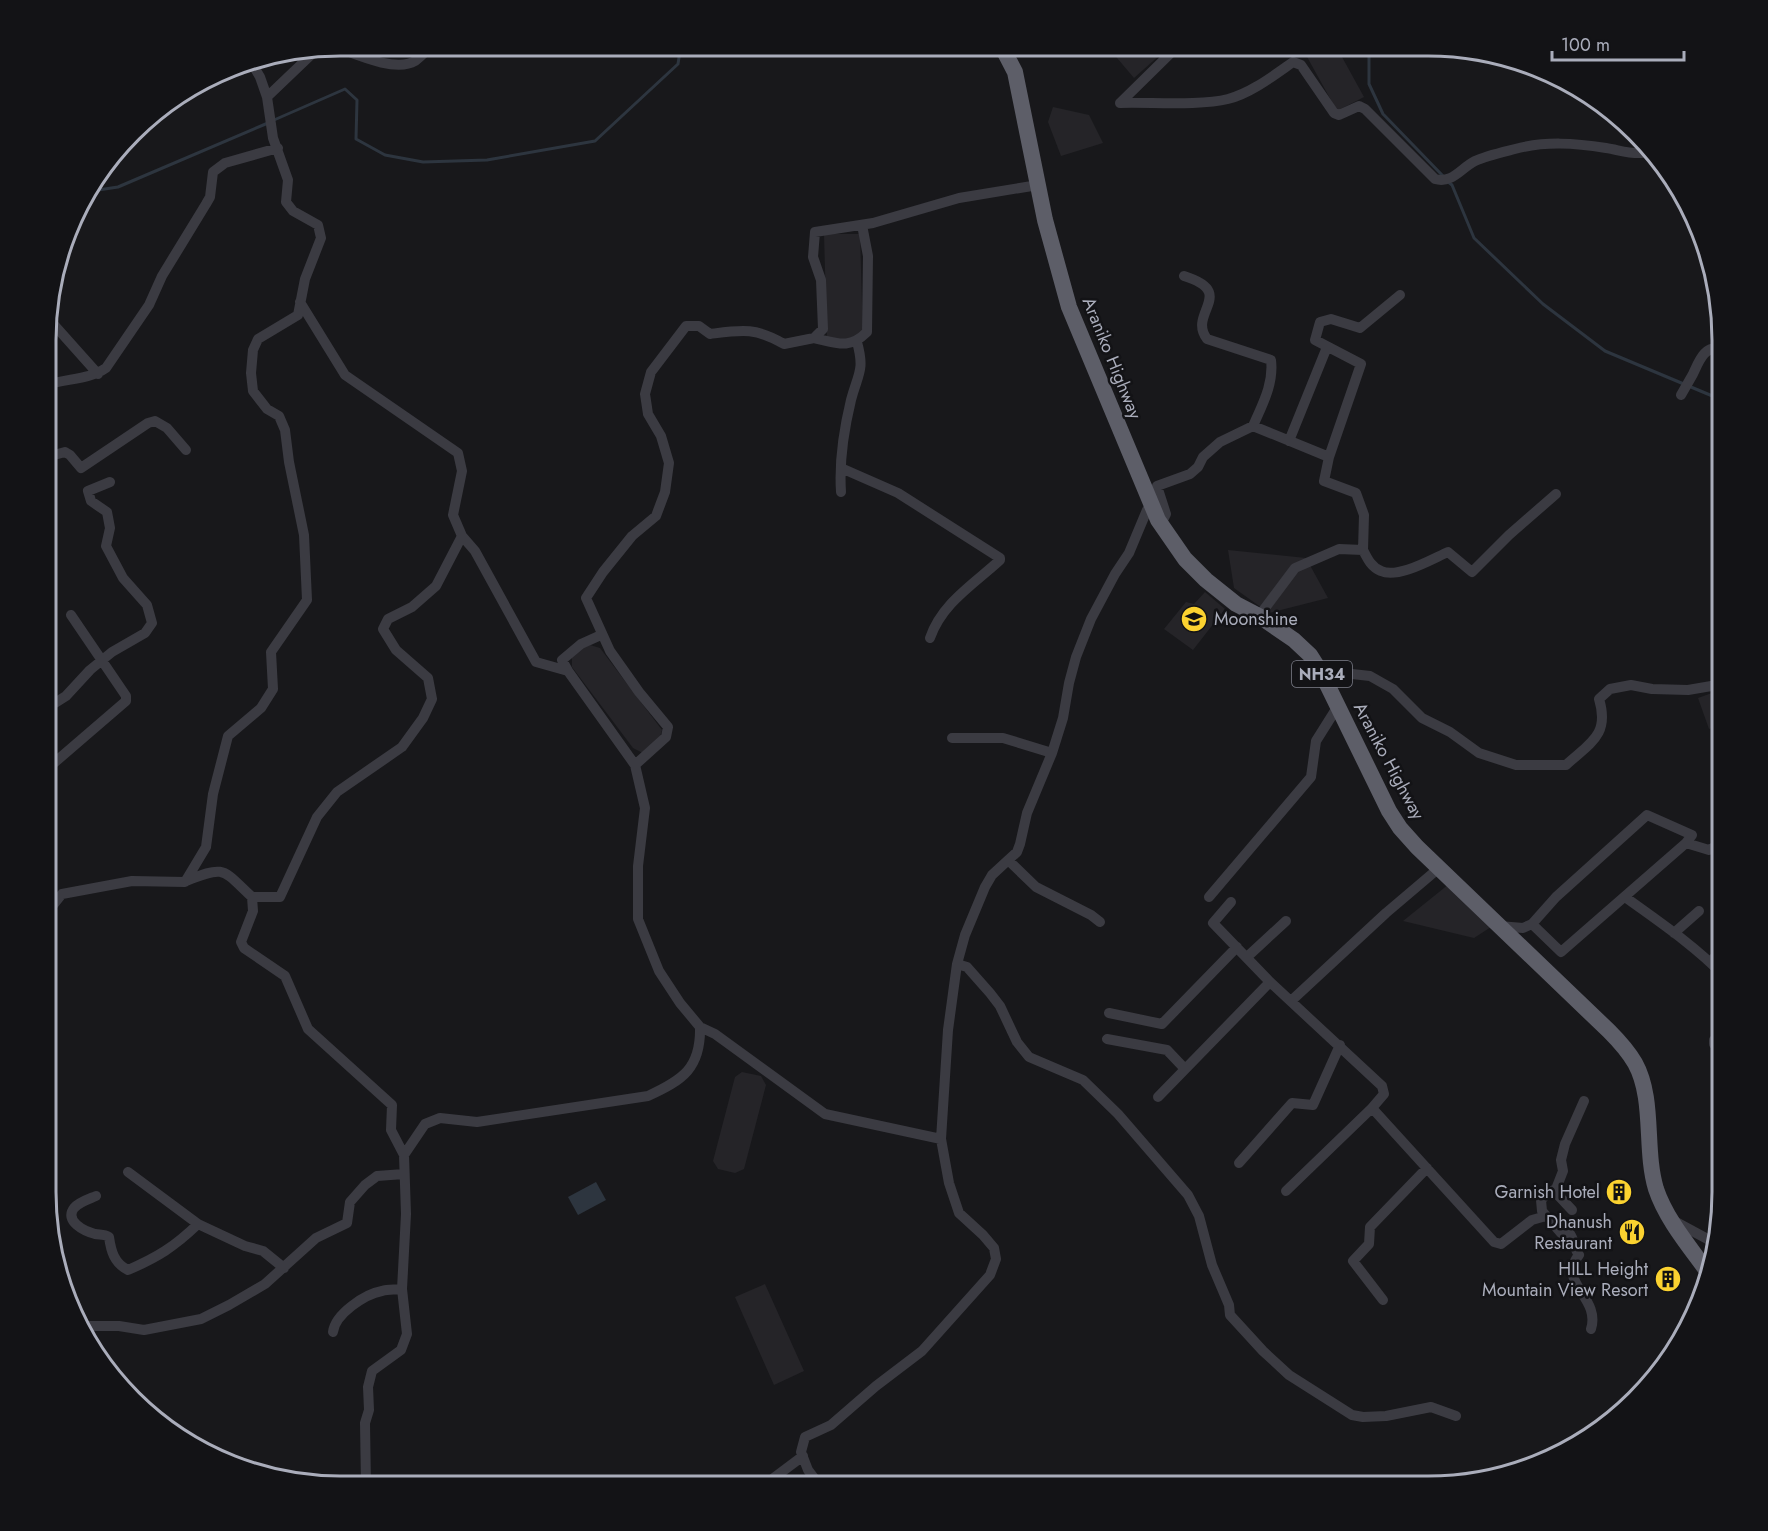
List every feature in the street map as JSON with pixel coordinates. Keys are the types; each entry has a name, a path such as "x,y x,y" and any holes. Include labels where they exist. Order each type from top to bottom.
{"highway":[{"name":"Araniko Highway","path":"1006,56 1014,72 1045,220 1069,307 1155,513 1185,559 1206,580 1236,604 1259,616 1294,640 1310,655 1322,674 1389,811 1400,828 1626,1049 1641,1077 1653,1174 1662,1203 1671,1220 1703,1265"}],"street":[{"path":"359,56 378,63 400,64 413,62 420,56"},
{"path":"1168,56 1120,103 1203,102 1229,99 1260,84 1293,62 1298,63 1334,113 1339,115 1359,106 1365,109 1435,179 1446,179 1476,161 1539,143 1567,143 1609,148 1630,154 1642,152"},
{"path":"267,98 309,57"},
{"path":"185,882 206,847 213,794 228,736 261,708 273,689 271,651 307,600 304,535 285,430 279,416 267,409 253,391 251,373 253,350 258,339 298,315 305,279 321,238 318,225 293,211 286,202 288,180 275,143 267,98 255,69"},
{"path":"56,383 98,374 112,362 148,305 162,276 210,197 213,172 225,163 275,143"},
{"path":"814,338 823,329 821,280 813,257 815,232 862,225 959,198 1038,185"},
{"path":"635,765 666,737 668,727 639,692 610,651 586,598 603,572 632,536 656,516 665,492 669,463 661,436 648,414 645,394 651,372 686,326 699,326 710,334 741,330 767,334 784,344 814,338 842,344 856,342 867,332 868,256 862,225"},
{"path":"812,1476 801,1452 805,1437 831,1425 876,1386 922,1351 990,1275 996,1259 994,1248 959,1213 949,1183 941,1139 948,1030 957,964 965,935 992,875 1017,852 1027,813 1052,753 1063,718 1076,657 1091,619 1129,553 1147,510 1164,518 1166,514 1157,486 1190,474 1198,467 1203,457 1220,442 1253,426 1268,390 1272,370 1271,360 1207,339 1202,327 1210,295 1209,289 1205,284 1184,276"},
{"path":"1400,295 1360,327 1331,319 1320,322 1315,340 1361,364 1329,457 1324,481 1356,493 1364,515 1363,550 1371,564 1381,572 1396,573 1448,552 1472,572 1509,535 1556,494"},
{"path":"300,302 345,375 458,453 462,471 453,515 462,536 475,551 536,662 568,671"},
{"path":"56,327 98,374"},
{"path":"841,492 841,468 851,400 862,363 856,342"},
{"path":"1289,441 1327,348"},
{"path":"1681,395 1699,359 1706,351 1712,349"},
{"path":"56,453 70,455 81,468 154,421 167,428 186,450"},
{"path":"1253,426 1329,457"},
{"path":"841,468 898,493 1000,558 943,611 935,622 930,638"},
{"path":"56,702 66,696 90,670 145,633 152,623 147,605 123,578 105,546 110,528 107,512 91,501 88,491 110,482"},
{"path":"56,902 62,894 132,881 185,882 217,870 225,873 252,897 280,897 317,817 337,792 402,747 423,718 432,699 428,678 396,650 383,629 388,619 412,607 436,586 462,536"},
{"path":"1259,616 1295,568 1339,549 1363,550"},
{"path":"56,761 126,701 126,696 103,660 71,615"},
{"path":"601,635 580,644 562,660 635,765 645,808 638,866 638,919 659,971 680,1003 700,1026 715,1034 825,1114 941,1139"},
{"path":"1322,674 1342,673 1370,676 1393,689 1422,718 1450,732 1479,753 1516,765 1566,765 1598,736 1604,716 1599,699 1610,689 1631,685 1652,689 1688,690 1712,686"},
{"path":"1209,897 1311,777 1316,741 1338,706"},
{"path":"952,738 1003,738 1052,753"},
{"path":"1499,926 1523,928 1532,924 1556,897 1647,814 1692,835 1686,843 1560,952 1532,924"},
{"path":"1686,843 1709,850 1712,848"},
{"path":"1009,861 1036,887 1091,915 1100,922"},
{"path":"1291,1001 1386,913 1439,868"},
{"path":"252,897 253,911 241,942 244,948 285,976 308,1029 392,1105 391,1130 404,1155 406,1214 402,1289 407,1330 403,1348 372,1371 368,1387 369,1410 365,1423 366,1476"},
{"path":"1625,897 1710,962"},
{"path":"1232,902 1213,923 1270,982 1382,1086 1384,1094 1286,1191"},
{"path":"1674,933 1699,910"},
{"path":"1247,957 1286,921"},
{"path":"1109,1013 1162,1024 1237,947"},
{"path":"957,964 967,967 990,993 1000,1006 1017,1042 1029,1057 1083,1080 1118,1114 1188,1195 1199,1216 1212,1265 1229,1305 1230,1315 1289,1376 1352,1415 1386,1416 1431,1407 1456,1416"},
{"path":"1158,1096 1270,982"},
{"path":"404,1155 425,1124 440,1118 477,1122 648,1096 674,1084 687,1073 696,1059 701,1039 700,1026"},
{"path":"1107,1039 1167,1050 1185,1069"},
{"path":"1239,1163 1292,1102 1313,1105 1340,1045"},
{"path":"1572,1210 1557,1194 1556,1189 1563,1171 1561,1160 1565,1144 1584,1101"},
{"path":"1372,1108 1494,1242 1501,1244 1532,1220 1546,1216"},
{"path":"1383,1300 1353,1261 1369,1244 1370,1227 1427,1168"},
{"path":"128,1172 198,1224 245,1246 263,1251 284,1268"},
{"path":"90,1326 119,1326 144,1330 201,1319 265,1284 316,1238 347,1223 350,1202 371,1180 384,1174 404,1174"},
{"path":"1556,1189 1541,1200 1542,1211 1561,1233 1570,1234 1574,1240 1579,1255 1572,1263 1571,1274 1591,1310 1591,1329"},
{"path":"96,1196 75,1206 71,1214 72,1220 80,1228 109,1237 111,1252 121,1266 128,1270 156,1258 198,1224"},
{"path":"1671,1220 1708,1240"},
{"path":"333,1332 336,1319 357,1302 380,1291 402,1289"},
{"path":"776,1476 803,1456"}],"shaded area":[{"path":"1115,56 1159,56 1134,78"},
{"path":"1307,56 1341,56 1364,97 1337,111"},
{"path":"1053,107 1089,115 1103,143 1061,156 1048,122"},
{"path":"824,234 860,234 863,339 827,340"},
{"path":"1228,550 1306,558 1328,598 1269,613 1234,588"},
{"name":"Moonshine","path":"1205,592 1225,609 1193,650 1164,629 1186,602 1194,604"},
{"path":"590,645 600,648 662,730 659,740 643,753 633,748 572,667 572,657 580,649"},
{"path":"1712,693 1712,728 1709,729 1698,698"},
{"path":"1449,884 1491,927 1474,938 1403,921"},
{"path":"742,1072 761,1076 766,1085 744,1169 735,1173 718,1169 713,1161 735,1077"},
{"path":"596,1182 606,1200 578,1215 568,1197"},
{"path":"765,1284 804,1371 774,1385 735,1297"}],"waterway":[{"path":"274,120 345,89 357,100 356,139 385,155 423,162 487,160 595,141 678,64 679,56"},
{"path":"1369,56 1369,84 1383,114 1443,176"},
{"path":"99,190 118,187 268,123"},
{"path":"1447,181 1452,185 1474,238 1543,304 1605,351 1712,396"}],"place":[{"name":"Moonshine","path":"1194,619"},
{"name":"Garnish Hotel","path":"1619,1192"},
{"name":"Dhanush Restaurant","path":"1632,1232"},
{"name":"HILL Height Mountain View Resort","path":"1668,1279"}]}
